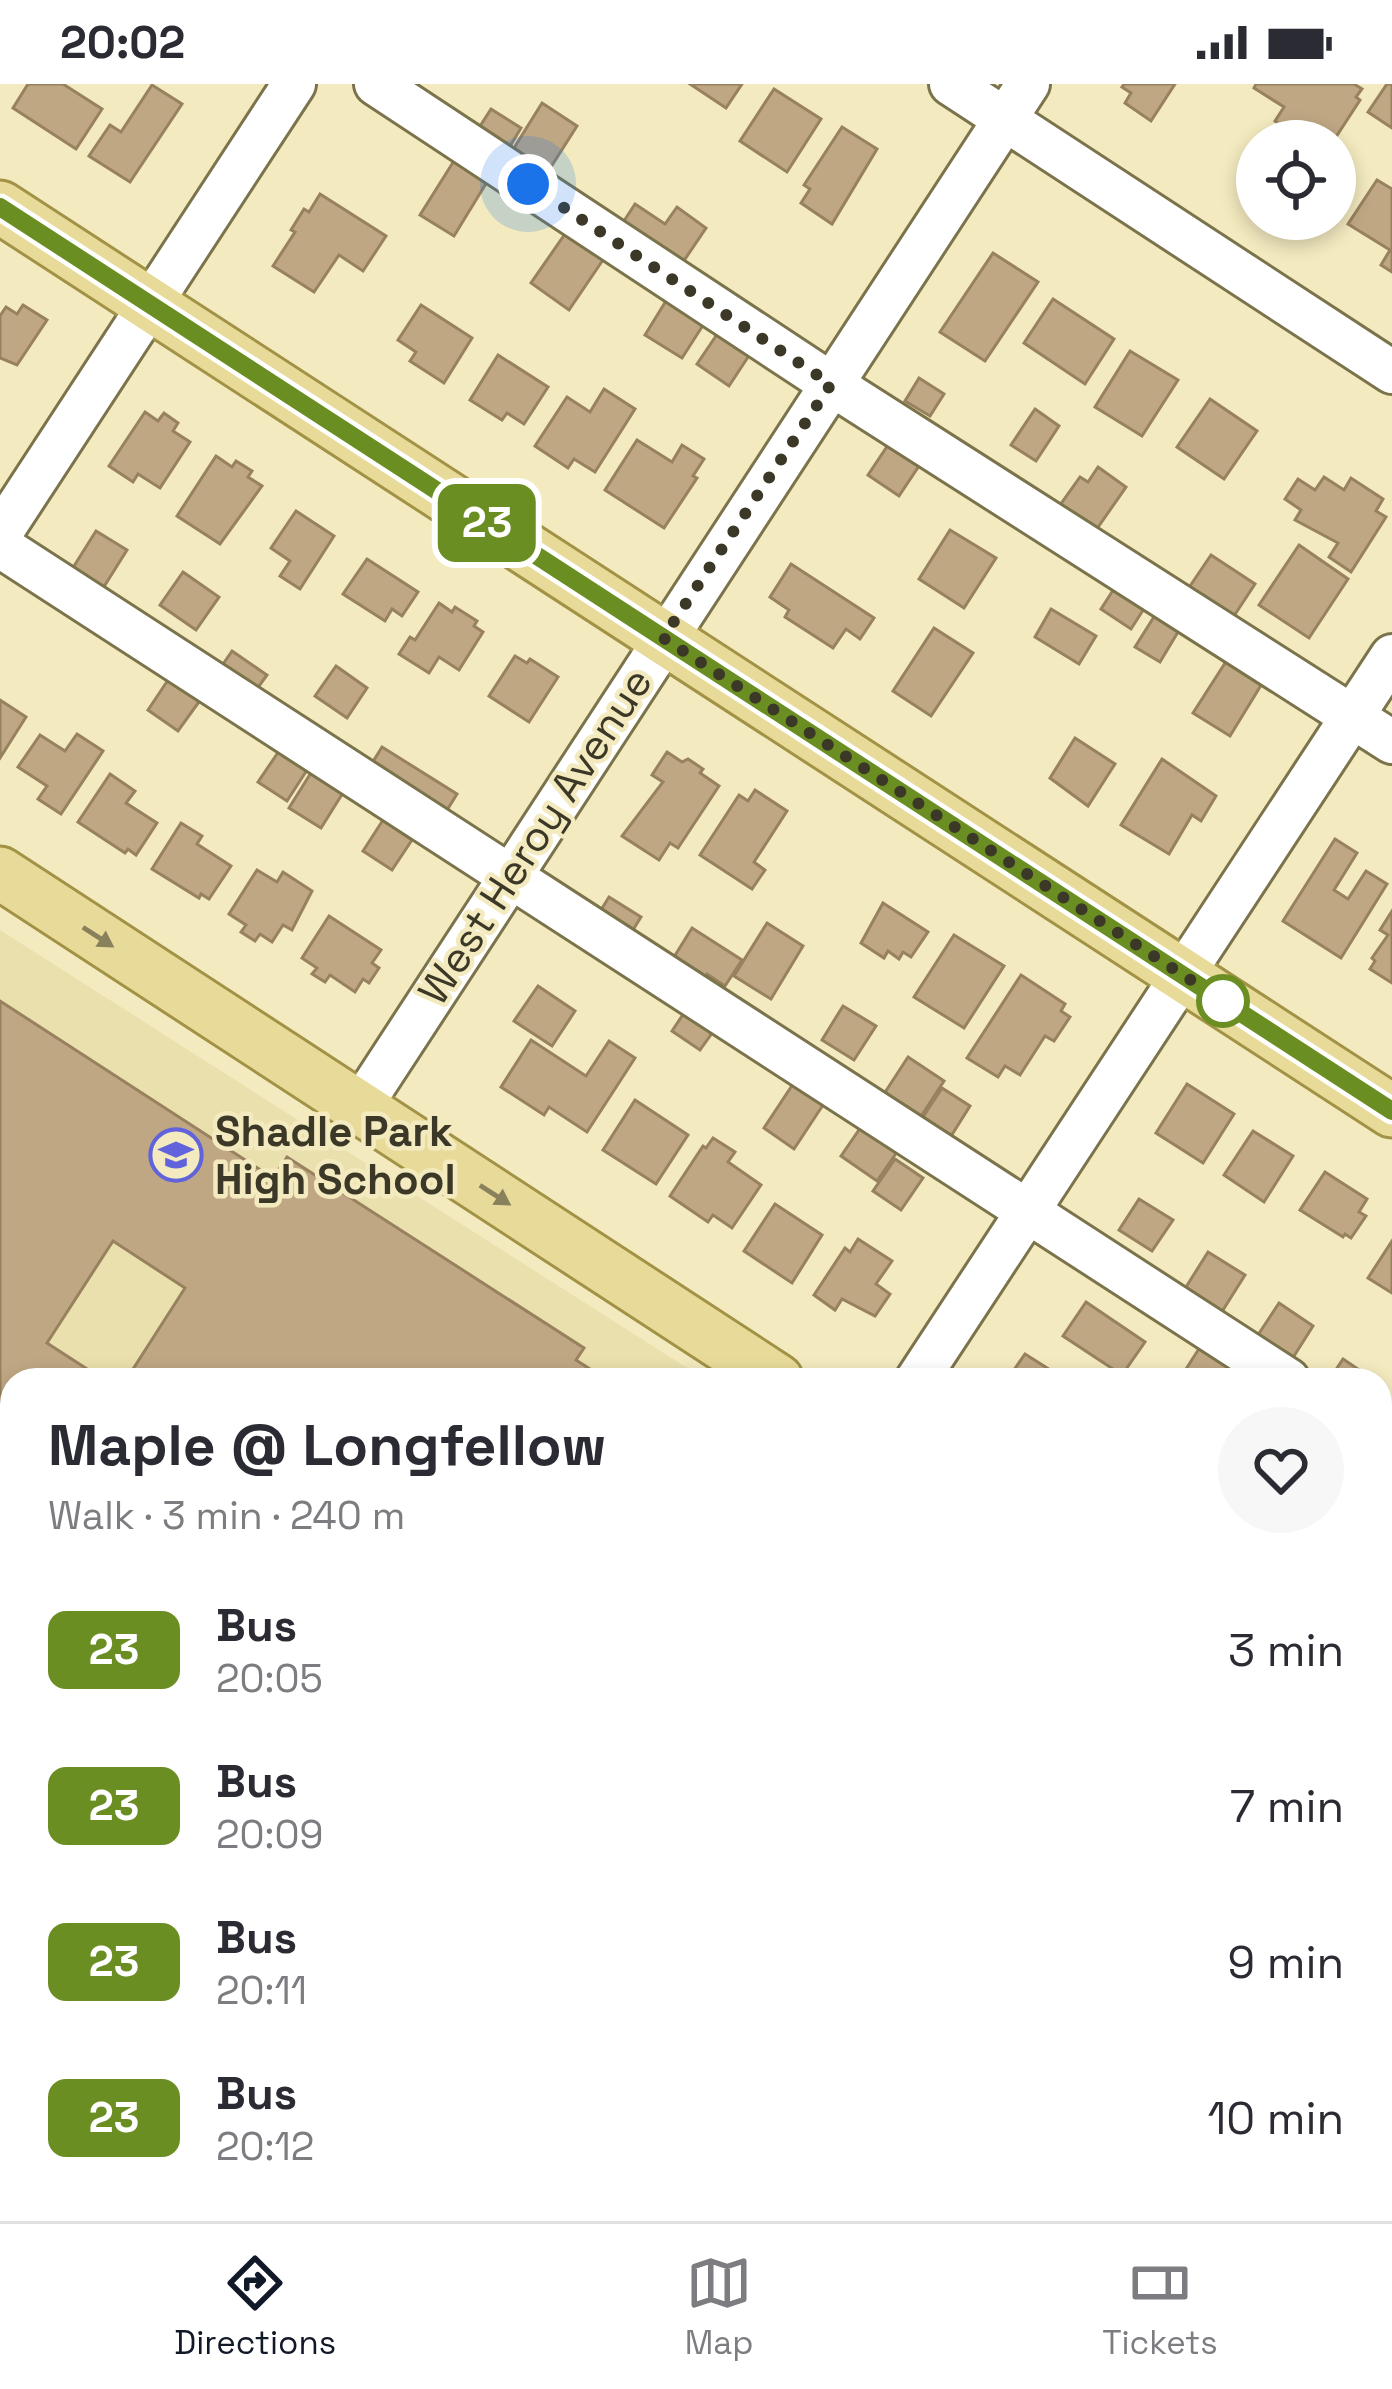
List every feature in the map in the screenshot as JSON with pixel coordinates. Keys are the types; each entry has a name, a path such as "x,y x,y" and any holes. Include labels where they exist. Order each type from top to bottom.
{"main road":[{"path":"0,207 1392,1111"},
{"path":"0,873 759,1368"}],"street":[{"path":"0,534 294,84"},
{"path":"376,84 831,384 1392,742"},
{"path":"951,84 1017,101 1392,372"},
{"name":"West Heroy Avenue","path":"360,1107 1017,101"},
{"path":"0,546 1270,1368"},
{"path":"925,1368 1392,656"}],"shaded area":[{"name":"Shadle Park High School","path":"0,930 687,1368 0,1368"}],"building":[{"path":"28,84 63,84 102,109 76,149 13,108"},
{"path":"690,84 742,84 726,108"},
{"path":"1124,84 1175,84 1151,121 1125,103 1131,93"},
{"path":"1256,84 1354,84 1362,89 1347,120 1276,120 1284,107 1254,88"},
{"path":"1387,84 1392,84 1392,128 1368,112"},
{"path":"152,85 182,104 130,182 89,156 110,125 121,132"},
{"path":"774,89 821,119 787,172 740,141"},
{"path":"542,103 577,126 544,178 509,156"},
{"path":"491,109 521,128 506,153 475,134"},
{"path":"842,127 877,149 832,224 801,203 810,189 804,185"},
{"path":"457,156 490,177 454,236 420,215"},
{"path":"1377,180 1392,189 1392,272 1381,265 1390,250 1356,229 1356,212"},
{"path":"320,194 386,236 363,271 339,255 314,292 273,266 304,209 309,212"},
{"path":"635,204 665,224 677,207 706,228 679,268 620,227"},
{"path":"567,231 605,257 569,310 531,283"},
{"path":"993,253 1038,282 985,361 940,332"},
{"path":"669,296 707,319 682,358 645,335"},
{"path":"1053,299 1114,339 1085,384 1024,343"},
{"path":"23,305 47,320 17,365 0,358 0,316 6,307 17,314"},
{"path":"421,305 472,338 444,383 410,361 416,352 398,340"},
{"path":"720,330 752,351 729,386 697,364"},
{"path":"1130,351 1178,380 1142,436 1095,407"},
{"path":"498,355 548,387 524,424 507,413 502,420 470,400"},
{"path":"919,378 944,394 930,416 905,401"},
{"path":"604,389 635,409 595,472 574,459 568,468 535,446 567,397 590,412"},
{"path":"1210,399 1257,431 1224,479 1177,447"},
{"path":"1035,409 1059,426 1036,461 1011,445"},
{"path":"145,412 158,421 164,413 178,423 173,431 190,442 160,488 138,474 133,482 109,466"},
{"path":"637,440 672,462 682,445 704,459 664,528 605,490"},
{"path":"890,442 921,463 899,496 868,475"},
{"path":"216,456 232,467 236,461 252,471 248,477 262,486 220,544 177,516"},
{"path":"1098,467 1126,487 1094,533 1058,508 1080,477 1088,482"},
{"path":"1324,477 1344,490 1351,478 1383,499 1376,511 1386,517 1351,572 1329,557 1338,543 1295,520 1301,510 1285,499 1298,479 1315,490"},
{"path":"296,511 334,536 300,589 280,576 290,561 271,548"},
{"path":"950,530 996,558 964,608 919,579"},
{"path":"96,531 127,550 100,593 69,574"},
{"path":"1299,545 1348,579 1309,638 1259,605"},
{"path":"1211,555 1255,584 1232,619 1188,589"},
{"path":"367,559 418,592 402,616 392,609 385,621 343,594"},
{"path":"791,564 874,618 860,639 846,629 833,648 785,617 789,610 770,597"},
{"path":"183,572 219,597 196,630 160,605"},
{"path":"1117,584 1147,604 1131,629 1101,609"},
{"path":"439,603 477,621 474,626 483,632 459,670 439,657 429,673 399,654 410,637 415,640"},
{"path":"1051,609 1096,636 1079,664 1035,637"},
{"path":"1157,612 1181,627 1160,662 1135,647"},
{"path":"934,628 973,653 931,716 893,691"},
{"path":"232,651 267,675 254,693 219,670"},
{"path":"515,656 527,663 530,659 558,677 529,722 489,696"},
{"path":"1227,660 1263,682 1230,736 1193,713"},
{"path":"336,666 367,688 347,718 315,696"},
{"path":"170,677 201,699 178,731 148,710"},
{"path":"0,700 26,717 0,758"},
{"path":"77,734 103,751 61,814 38,799 47,786 18,767 40,735 65,751"},
{"path":"1075,738 1115,764 1088,806 1050,778"},
{"path":"382,747 457,794 444,815 369,768"},
{"path":"279,751 307,770 287,801 258,782"},
{"path":"667,752 682,762 688,759 719,786 678,848 670,843 659,860 622,836 663,782 652,775"},
{"path":"1162,759 1216,796 1201,821 1192,815 1169,854 1121,825"},
{"path":"314,768 346,788 321,828 289,808"},
{"path":"110,774 135,791 126,803 157,823 136,855 128,849 125,853 78,822"},
{"path":"755,790 787,811 754,862 765,870 752,889 700,855 739,795 748,801"},
{"path":"383,820 412,840 392,870 363,851"},
{"path":"181,823 202,836 197,844 231,866 209,899 201,894 199,898 152,869"},
{"path":"1335,839 1357,853 1334,890 1348,899 1366,871 1387,884 1341,958 1283,921"},
{"path":"257,870 277,882 283,872 312,891 292,930 283,925 272,942 260,934 255,941 241,932 246,925 229,914"},
{"path":"609,897 641,917 628,938 596,918"},
{"path":"883,903 928,932 911,957 903,952 899,959 888,951 884,958 861,943"},
{"path":"1392,911 1392,983 1370,969 1388,935 1380,930"},
{"path":"329,916 381,950 372,963 379,968 355,992 330,975 325,982 312,974 317,968 302,958"},
{"path":"767,923 803,946 771,999 734,976"},
{"path":"692,928 742,960 725,986 707,974 700,985 669,965"},
{"path":"954,935 1004,966 964,1028 914,997"},
{"path":"1021,975 1065,1004 1061,1011 1070,1017 1054,1041 1045,1036 1020,1075 1005,1066 998,1077 967,1058"},
{"path":"538,986 575,1011 552,1046 514,1021"},
{"name":"Shadle Park High School","path":"0,1001 273,1178 287,1157 584,1348 576,1360 588,1368 134,1368 185,1288 113,1241 47,1343 86,1368 0,1368"},
{"path":"843,1006 876,1026 854,1060 822,1040"},
{"path":"686,1010 715,1029 700,1050 672,1031"},
{"path":"531,1040 586,1076 609,1041 635,1058 587,1132 549,1107 544,1115 501,1087"},
{"path":"908,1057 944,1081 916,1124 880,1100"},
{"path":"795,1081 825,1102 794,1149 764,1128"},
{"path":"1187,1084 1234,1114 1203,1163 1156,1133"},
{"path":"942,1088 970,1106 948,1141 919,1123"},
{"path":"635,1100 688,1135 656,1184 603,1150"},
{"path":"863,1124 899,1149 877,1181 841,1156"},
{"path":"1253,1131 1293,1156 1264,1202 1224,1175"},
{"path":"713,1138 735,1152 728,1162 761,1185 732,1228 713,1215 708,1222 670,1196"},
{"path":"895,1159 923,1178 901,1210 873,1191"},
{"path":"1325,1172 1367,1199 1359,1212 1366,1216 1351,1238 1300,1210"},
{"path":"1139,1199 1173,1220 1152,1251 1119,1230"},
{"path":"775,1204 822,1235 792,1283 744,1251"},
{"path":"858,1239 892,1261 876,1284 890,1294 875,1316 842,1299 835,1310 814,1295 845,1248 850,1252"},
{"path":"1392,1241 1392,1293 1368,1278"},
{"path":"1208,1252 1245,1275 1218,1318 1181,1295"},
{"path":"1086,1302 1145,1342 1127,1368 1111,1368 1063,1336"},
{"path":"1279,1303 1313,1326 1289,1364 1254,1341"},
{"path":"1202,1344 1233,1365 1231,1368 1187,1368"},
{"path":"1025,1354 1047,1368 1015,1368"}],"bus line":[{"name":"23","path":"0,207 1392,1111"}],"place":[{"name":"Shadle Park High School","path":"176,1155"}],"route":[{"path":"528,184 831,384 663,638 1223,1001"}]}
